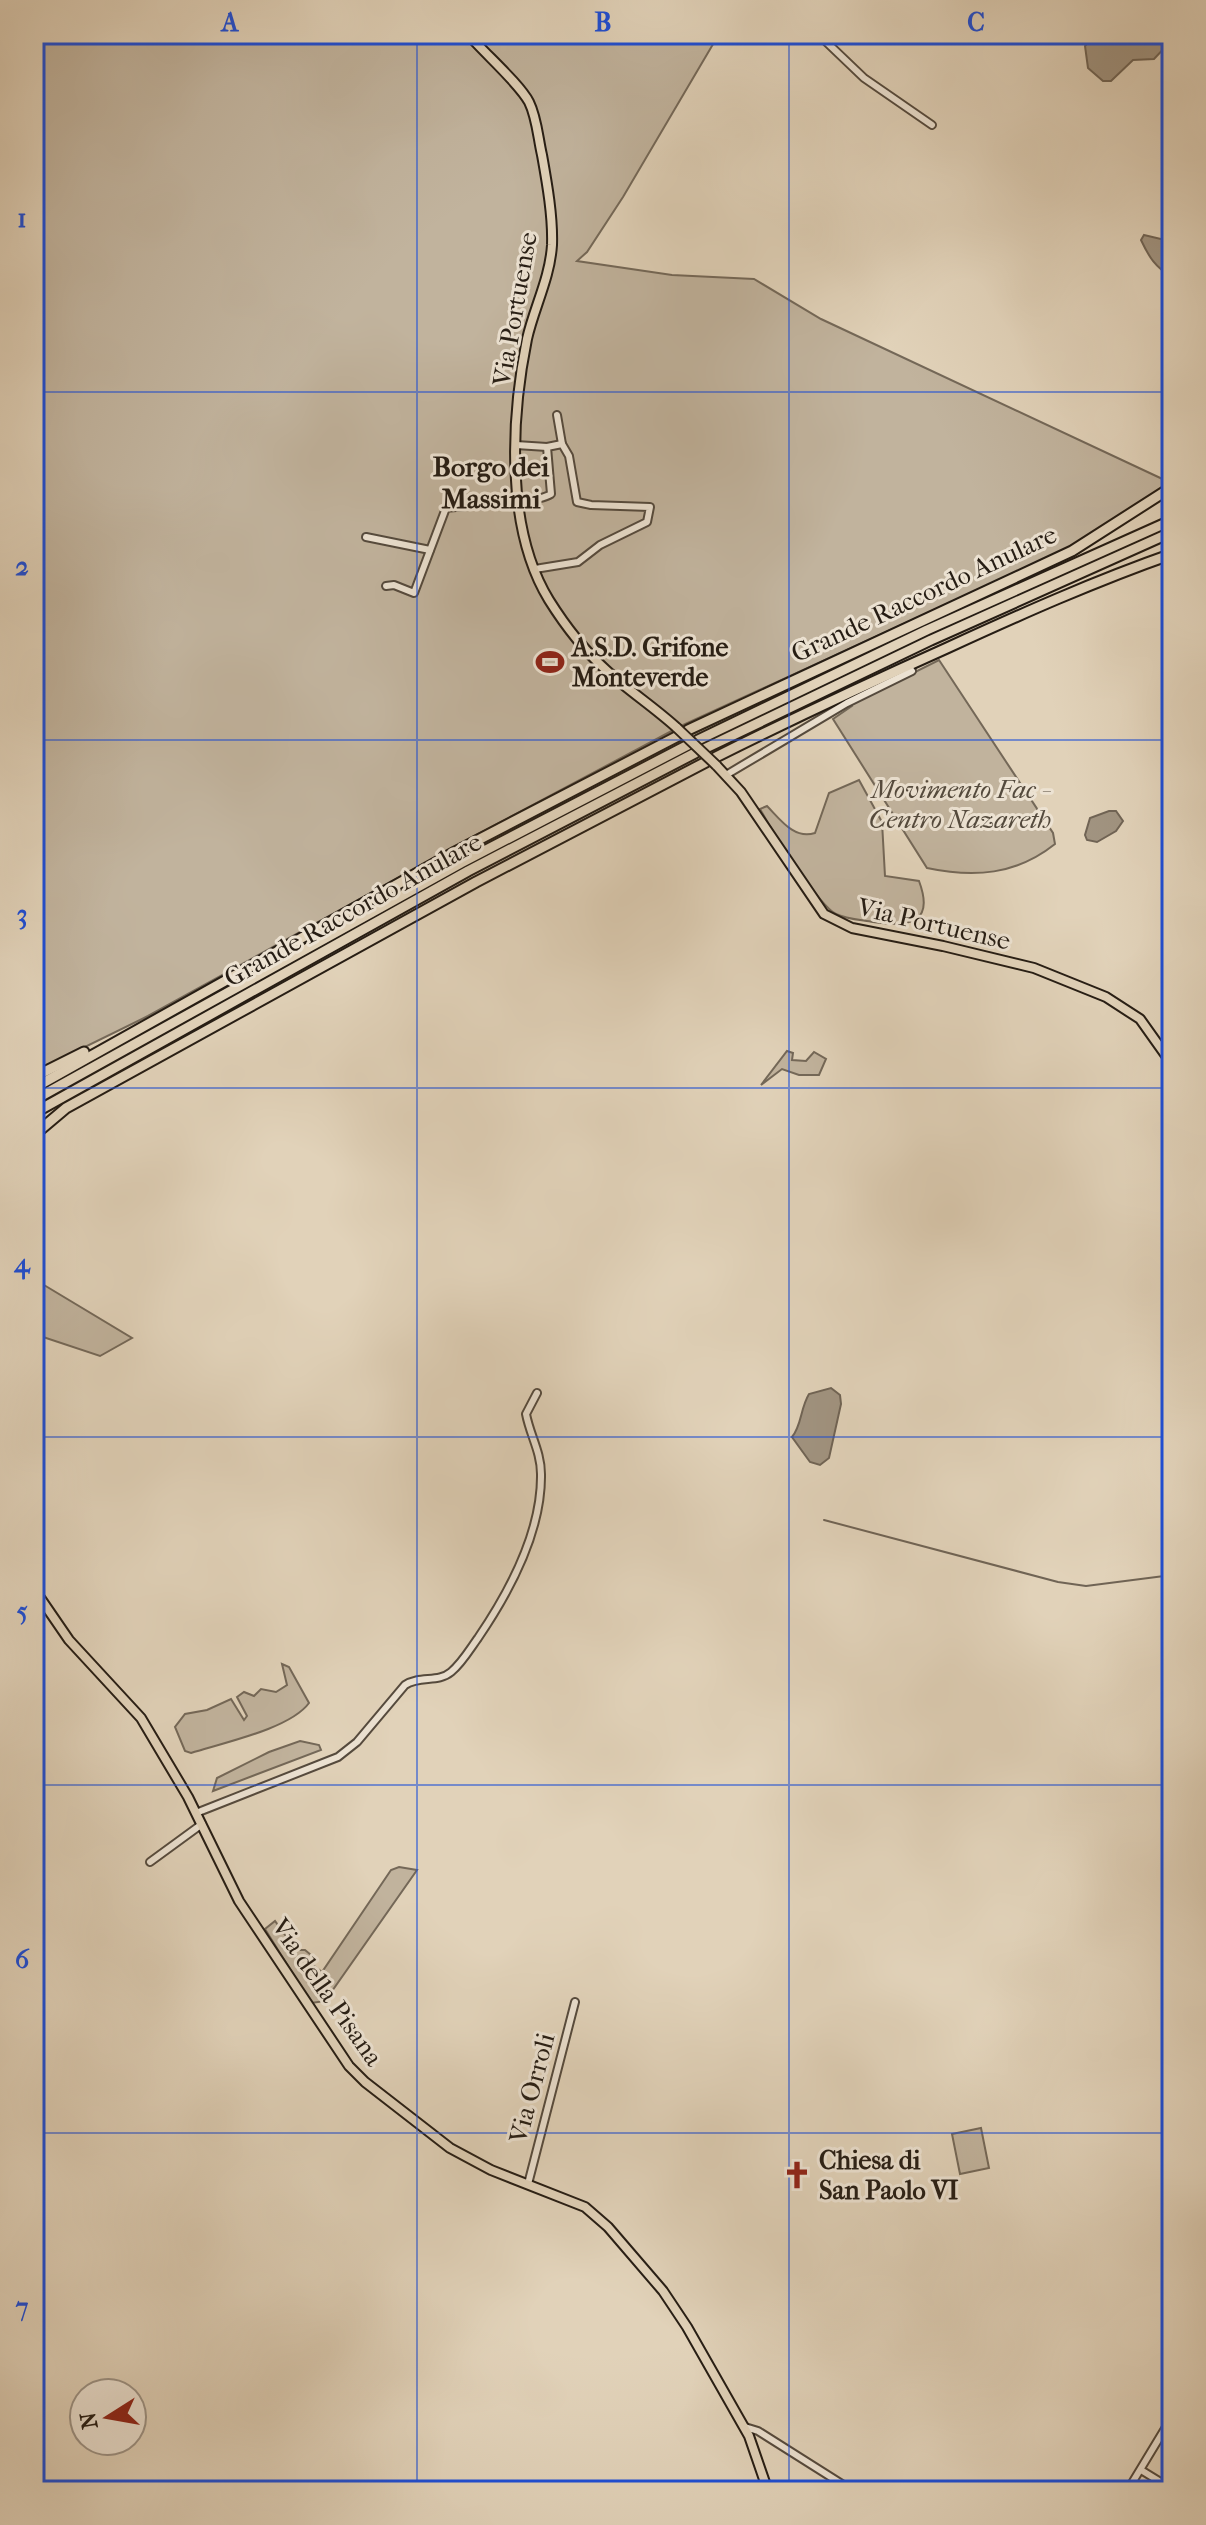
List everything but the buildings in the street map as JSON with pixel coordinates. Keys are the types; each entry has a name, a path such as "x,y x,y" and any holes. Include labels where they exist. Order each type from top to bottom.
{"highway":[{"name":"Grande Raccordo Anulare","path":"166,1012 681,731 1072,551 1172,487"},
{"name":"Grande Raccordo Anulare","path":"34,1100 461,863 927,630 1171,518"},
{"name":"Grande Raccordo Anulare","path":"706,748 931,640 1171,518"},
{"name":"Grande Raccordo Anulare","path":"34,1137 66,1108 463,889 874,681 1096,581 1172,554"},
{"name":"Grande Raccordo Anulare","path":"34,1113 694,746"},
{"path":"34,1077 166,1012"},
{"path":"34,1088 166,1012"}],"main road":[{"name":"Via Portuense","path":"468,34 528,99 536,127 549,209 552,245 549,266 527,340 516,445 517,501 521,524 535,569 554,606 604,669 681,731 726,775 824,914 852,928 1034,968 1106,997 1143,1023 1172,1064"},
{"name":"Via della Pisana","path":"34,1589 69,1640 135,1709 202,1824 239,1901 353,2070 445,2145 491,2170 585,2207 615,2234 679,2314 745,2427 758,2456 768,2491"}],"street":[{"path":"818,34 864,78 932,125"},
{"path":"535,569 578,562 600,545 647,522 650,513 650,507 577,502 569,456 562,444 557,415"},
{"path":"516,445 547,447 562,444"},
{"path":"386,586 394,585 414,593 446,508 547,497 551,494 547,447"},
{"path":"366,537 430,550"},
{"path":"726,775 847,703 912,671"},
{"path":"196,1813 338,1757 357,1742 405,1685 416,1680 445,1676 457,1666 496,1610 532,1532 541,1474 537,1447 526,1413 537,1393"},
{"path":"150,1862 202,1824"},
{"name":"Via Orroli","path":"528,2184 575,2002"},
{"path":"1094,2491 1107,2485 1127,2490 1171,2420"},
{"path":"745,2427 758,2431 853,2491"},
{"path":"1141,2470 1172,2489"}],"green space":[{"path":"34,34 719,34 623,197 587,252 577,261 672,275 754,279 821,319 1171,483 1069,548 681,726 148,1016 34,1072"},
{"name":"Movimento Fac - Centro Nazareth","path":"939,660 1053,833 1055,844 1010,868 961,873 927,868 833,719 851,704"},
{"path":"859,780 882,822 885,876 919,881 924,906 916,920 908,923 849,918 828,908 807,883 760,809 767,806 782,822 800,834 815,833 829,793"},
{"path":"787,1051 793,1053 792,1060 806,1061 814,1052 826,1059 819,1075 799,1075 782,1069 761,1085"},
{"path":"34,1279 132,1338 100,1356 34,1334"},
{"path":"282,1664 289,1667 309,1703 300,1712 254,1734 191,1753 185,1751 175,1727 185,1714 207,1710 231,1699 244,1720 247,1716 237,1697 244,1692 254,1696 261,1689 276,1692 287,1685"},
{"path":"300,1741 319,1745 321,1750 213,1791 217,1778 269,1752"},
{"path":"399,1867 417,1870 325,2001 311,2003 265,1929 275,1921 296,1950 305,1950 311,1955 313,1965 322,1972 391,1870"},
{"path":"981,2128 989,2168 960,2174 952,2134"}],"shaded area":[{"path":"1096,34 1167,34 1170,42 1154,59 1133,60 1111,81 1103,81 1088,68 1085,46"},
{"path":"1144,235 1165,240 1172,237 1172,277 1150,257 1141,240"},
{"path":"1116,811 1123,821 1116,831 1097,842 1087,840 1085,835 1090,818"},
{"path":"831,1388 840,1395 841,1404 829,1458 820,1465 810,1462 792,1437 809,1394"}],"waterway":[{"path":"824,1520 1058,1582 1086,1586 1172,1575"}],"place":[{"name":"A.S.D. Grifone Monteverde","path":"550,662"},
{"name":"Chiesa di San Paolo VI","path":"797,2175"}],"district":[{"name":"Borgo dei Massimi","path":"491,482"}]}
